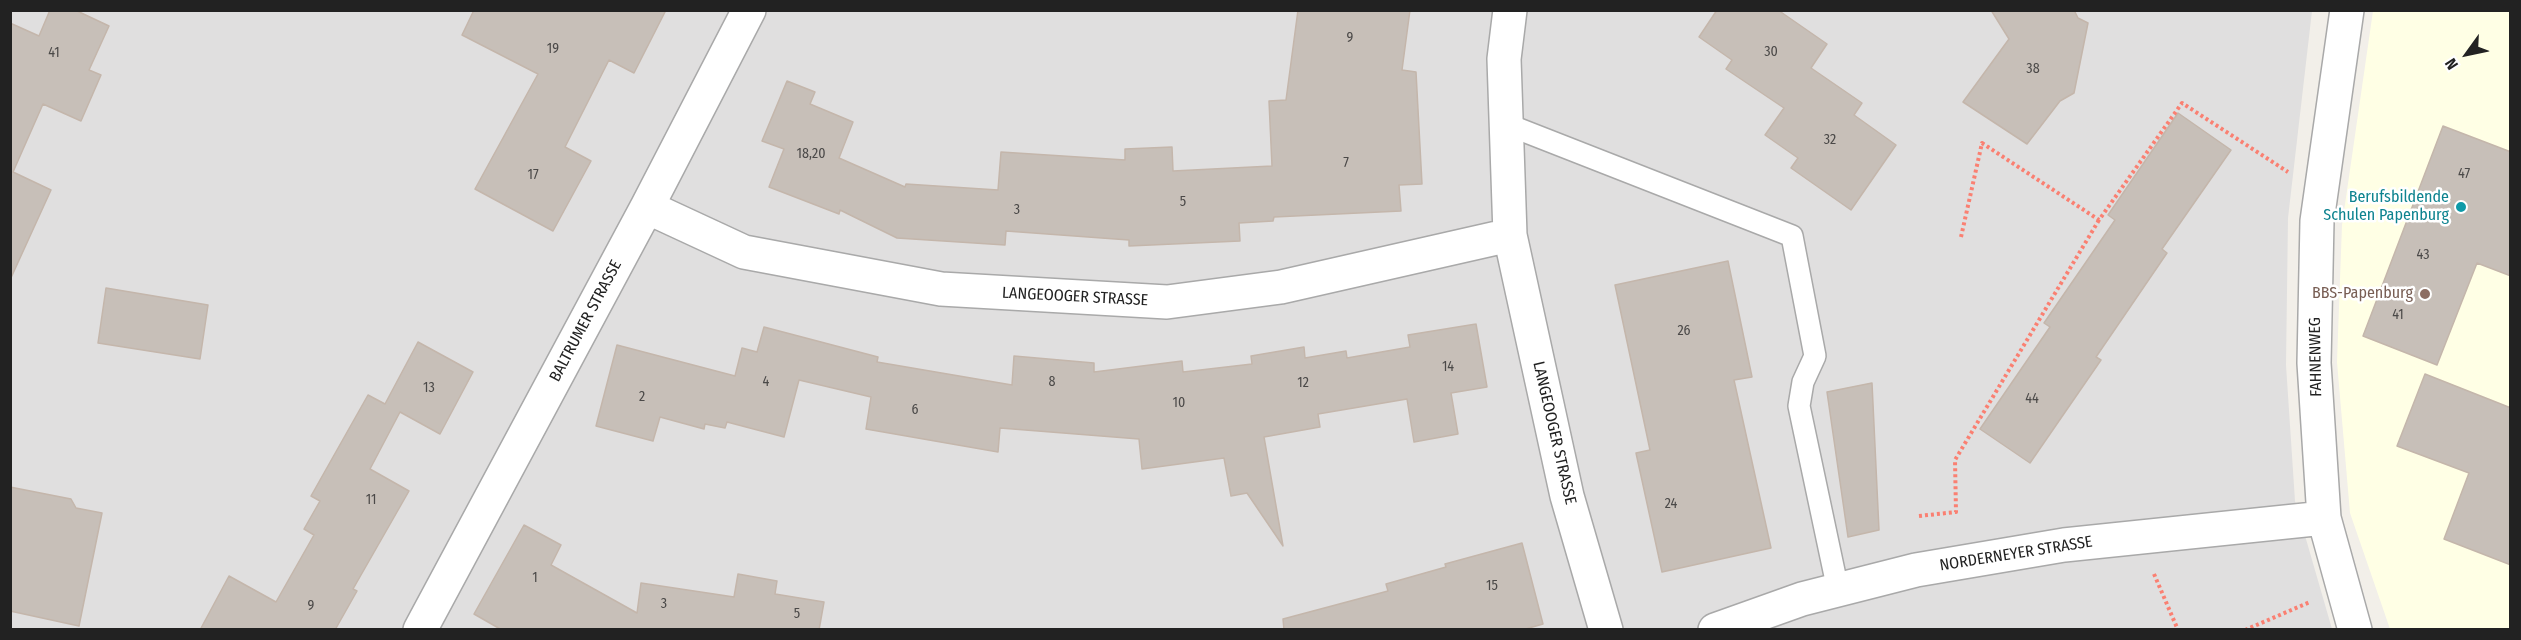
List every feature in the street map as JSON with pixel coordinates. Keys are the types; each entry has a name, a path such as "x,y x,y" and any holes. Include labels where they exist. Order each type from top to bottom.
{"street":[{"name":"BALTRUMER STRASSE","path":"420,630 749,10"},
{"name":"LANGEOOGER STRASSE","path":"1510,10 1504,60 1510,235 1567,496 1606,630"},
{"name":"FAHNENWEG","path":"2347,10 2318,221 2314,363 2324,518 2355,630"},
{"name":"LANGEOOGER STRASSE","path":"646,207 744,252 941,289 1167,302 1281,287 1510,235"},
{"name":"NORDERNEYER STRASSE","path":"1716,630 1802,599 1916,570 2064,545 2324,518"}],"lane":[{"path":"1506,124 1792,236 1815,356 1803,382 1799,406 1838,590"}],"path":[{"path":"1919,516 1956,512 1955,460 2099,220 2182,103 2285,171 2322,185"},
{"path":"1961,237 1982,142 2099,220"},
{"path":"2138,538 2178,630"},
{"path":"2245,630 2343,587"}],"shaded area":[{"path":"10,11 2312,11 2288,218 2286,365 2295,501 2332,629 11,629"},
{"name":"BBS-Papenburg","path":"2373,11 2510,11 2510,629 2390,629 2350,513 2337,362 2342,225"}],"building":[{"path":"50,10 75,10 109,26 89,70 101,75 81,121 43,104 13,172 51,190 10,280 10,23 39,36"},
{"path":"474,10 666,10 634,73 609,60 565,147 591,161 553,231 475,189 538,74 462,35"},
{"path":"1298,10 1410,10 1402,70 1416,72 1422,184 1399,185 1401,211 1274,217 1273,221 1239,223 1240,241 1129,246 1129,240 1006,231 1005,245 897,238 840,210 839,214 769,187 784,149 762,141 787,81 815,92 810,104 853,122 839,158 905,187 906,184 998,190 1001,152 1125,160 1125,149 1172,147 1173,171 1272,166 1269,101 1286,100"},
{"path":"1717,10 1778,10 1827,44 1811,68 1862,103 1854,115 1896,145 1851,210 1791,168 1798,158 1765,135 1784,108 1726,69 1732,60 1699,37"},
{"path":"1991,10 2074,10 2078,18 2088,23 2074,93 2060,101 2027,144 1963,102 2009,39"},
{"path":"2178,113 2231,150 2162,249 2167,253 2096,357 2101,360 2030,463 1980,429 2050,327 2044,323 2115,220 2108,215"},
{"name":"Berufsbildende Schulen Papenburg","path":"2443,126 2511,152 2511,276 2477,263 2437,365 2363,336"},
{"path":"1728,261 1752,377 1734,380 1771,548 1662,572 1636,453 1650,450 1615,285"},
{"path":"106,288 208,305 200,359 98,343"},
{"path":"1476,324 1487,387 1451,393 1458,434 1414,442 1407,399 1318,414 1320,427 1264,437 1283,546 1247,493 1231,496 1224,458 1142,469 1139,439 1000,428 998,452 866,429 871,397 799,380 784,437 727,422 725,428 705,424 704,429 660,417 653,441 596,426 617,345 735,376 742,348 757,352 764,327 878,357 877,362 1012,385 1014,356 1094,363 1094,372 1182,361 1183,372 1252,364 1251,356 1304,347 1305,358 1346,351 1347,358 1410,347 1408,335"},
{"path":"418,342 473,372 440,434 400,412 370,469 409,491 353,589 357,591 335,630 200,630 229,576 276,602 314,535 304,529 320,501 311,496 368,395 385,404"},
{"path":"2425,374 2511,408 2511,565 2444,539 2469,473 2397,446"},
{"path":"1872,383 1879,530 1848,537 1827,392"},
{"path":"10,487 71,499 76,508 102,513 79,626 10,611"},
{"path":"524,525 561,545 551,565 637,613 641,583 734,597 738,574 777,581 775,594 824,602 819,630 502,630 474,614"},
{"path":"1522,543 1543,624 1522,630 1284,630 1283,619 1388,591 1386,584 1446,567 1445,564"}],"place":[{"name":"Berufsbildende Schulen Papenburg","path":"2461,207"},
{"name":"BBS-Papenburg","path":"2425,294"}]}
